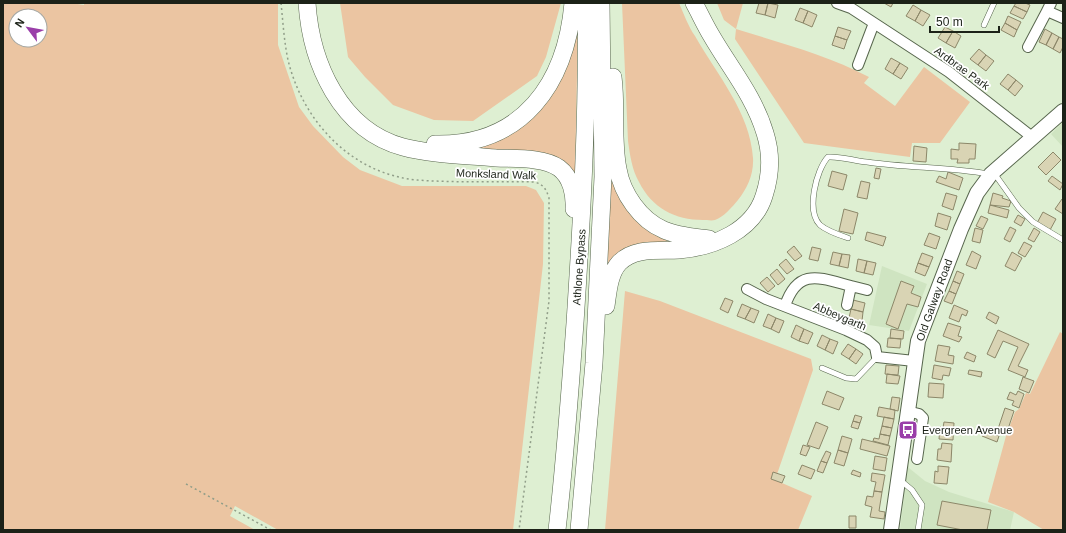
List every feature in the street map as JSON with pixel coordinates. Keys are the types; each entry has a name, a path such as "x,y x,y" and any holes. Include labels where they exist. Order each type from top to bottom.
{"highway":[{"path":"307,3 312,42 321,69 329,86 340,103 357,121 376,136 402,147 419,150 533,160 558,167 571,184 574,200 574,237 579,268"},
{"path":"318,3 320,28 330,65 337,82 358,109 390,132 428,143 447,144 470,141 505,128 524,115 542,96 554,78 562,57 569,34 573,3"},
{"path":"594,364 613,272 619,264 627,257 644,251 681,250 721,240 746,225 762,202 770,168 770,153 766,134 757,111 743,85 711,36 694,3"},
{"path":"596,5 613,80 617,168 621,185 638,210 664,230 689,237 721,240"},
{"name":"Athlone Bypass","path":"557,530 565,463 579,268 585,143 596,5"},
{"name":"Athlone Bypass","path":"580,530 594,364 603,177 596,5"}],"main road":[{"name":"Old Galway Road","path":"892,530 914,361 922,328 961,229 977,193 992,173 1032,137 1062,114"}],"street":[{"name":"Ardbrae Park","path":"837,3 851,8 874,22 949,72 1032,137"},
{"path":"1028,47 1049,7 1063,18"},
{"path":"858,65 874,22"},
{"path":"785,306 790,293 806,278 818,277 867,290"},
{"name":"Abbeygarth","path":"847,305 851,286"},
{"name":"Abbeygarth","path":"747,289 858,335 875,347 877,357"},
{"path":"877,357 914,361"},
{"path":"907,411 920,414 923,418 917,459"}],"lane":[{"path":"984,25 994,3"},
{"path":"848,238 820,224 815,215 813,202 817,178 822,163 828,157 992,173 1019,208 1032,222 1063,240"},
{"path":"822,368 846,378 856,379 877,357"},
{"path":"898,478 912,490 922,505 918,530"}],"path":[{"name":"Monksland Walk","path":"281,3 288,61 307,109 326,136 356,159 384,173 416,180 535,182 541,184 546,189 549,198 549,301 519,530"},
{"path":"186,484 271,530"}],"shaded area":[{"path":"3,3 71,3 84,5 84,3 278,3 278,45 299,107 313,126 343,157 360,170 402,186 526,186 536,190 544,203 543,264 513,530 278,530 235,506 230,516 255,530 3,530"},
{"path":"340,3 561,3 546,57 537,76 473,121 434,120 393,105 365,77 348,57"},
{"path":"622,3 679,3 690,28 739,109 751,141 753,158 752,170 747,186 741,196 728,212 718,219 683,218 665,211 644,191 637,177 632,162 628,141"},
{"path":"717,3 743,3 736,29 724,20"},
{"path":"578,22 575,179 568,172 449,150 513,130"},
{"path":"736,29 804,50 853,69 869,77 864,83 895,106 924,67 970,102 940,143 912,143 910,157 804,143 735,39"},
{"path":"1063,122 1063,147 1051,134"},
{"path":"610,171 627,208 640,225 661,238 676,244 607,271"},
{"path":"882,266 927,284 909,331 869,325"},
{"path":"625,291 660,301 811,359 813,370 775,480 812,496 798,530 605,530"},
{"path":"1060,332 1063,334 1063,530 1044,530 1014,512 988,502 1006,436 1015,412 1019,409 1026,393 1030,394"},
{"path":"908,463 909,468 925,481 949,492 1014,512 1010,530 900,530"}],"building":[{"path":"759,3 768,3 765,15 756,13"},
{"path":"768,3 778,5 775,18 765,15"},
{"path":"884,3 893,3 891,7"},
{"path":"1016,3 1025,3 1030,5 1027,12 1014,6"},
{"path":"913,5 921,10 915,21 906,16"},
{"path":"1014,6 1027,12 1023,19 1010,13"},
{"path":"800,8 808,11 803,23 795,20"},
{"path":"921,10 930,15 923,26 915,21"},
{"path":"808,11 817,15 812,27 803,23"},
{"path":"1008,16 1021,22 1017,30 1005,23"},
{"path":"1005,23 1017,30 1014,37 1001,30"},
{"path":"838,27 851,31 847,40 835,36"},
{"path":"945,27 953,31 946,43 938,38"},
{"path":"1045,29 1052,33 1046,45 1039,42"},
{"path":"953,31 961,36 955,48 946,43"},
{"path":"1052,33 1059,37 1053,49 1046,45"},
{"path":"835,36 847,40 844,49 832,45"},
{"path":"1059,37 1063,39 1063,47 1060,53 1053,49"},
{"path":"979,49 986,55 978,65 970,59"},
{"path":"986,55 994,61 986,71 978,65"},
{"path":"891,58 900,63 893,74 885,69"},
{"path":"900,63 908,68 901,79 893,74"},
{"path":"1008,74 1016,80 1008,90 1000,84"},
{"path":"1016,80 1023,86 1015,96 1008,90"},
{"path":"959,143 976,144 975,159 969,159 969,163 957,163 958,159 951,159 951,149 959,150"},
{"path":"914,146 927,148 926,162 913,161"},
{"path":"1053,152 1061,160 1046,175 1038,167"},
{"path":"876,168 881,169 879,179 874,178"},
{"path":"832,171 847,175 843,190 828,186"},
{"path":"948,172 963,178 959,190 936,182 939,176 946,179"},
{"path":"1052,176 1063,184 1060,190 1048,181"},
{"path":"861,181 870,183 867,199 857,197"},
{"path":"946,193 957,196 953,210 942,206"},
{"path":"993,193 1003,196 1002,198 1011,201 1009,207 990,205"},
{"path":"1063,199 1063,214 1055,209"},
{"path":"990,205 1009,210 1007,218 988,213"},
{"path":"844,209 858,213 853,234 839,231"},
{"path":"1043,212 1056,219 1050,230 1037,223"},
{"path":"938,213 951,217 947,230 935,226"},
{"path":"1018,215 1025,219 1021,226 1014,222"},
{"path":"981,216 988,219 983,229 976,226"},
{"path":"1010,227 1016,230 1010,242 1004,239"},
{"path":"975,228 983,230 980,243 972,241"},
{"path":"1034,228 1040,232 1034,242 1028,239"},
{"path":"867,232 886,237 883,246 865,240"},
{"path":"929,233 940,237 936,249 924,245"},
{"path":"1024,242 1032,246 1025,257 1018,253"},
{"path":"794,246 802,256 795,261 787,252"},
{"path":"812,247 821,249 818,261 809,259"},
{"path":"972,251 981,256 976,269 966,265"},
{"path":"833,252 842,254 839,266 830,264"},
{"path":"1012,252 1022,258 1015,271 1005,266"},
{"path":"922,253 933,257 929,267 918,263"},
{"path":"842,254 850,255 848,268 839,266"},
{"path":"786,259 794,269 787,274 779,265"},
{"path":"858,259 867,261 864,273 856,271"},
{"path":"867,261 876,263 873,275 864,273"},
{"path":"918,263 929,267 925,276 915,272"},
{"path":"777,269 785,279 778,285 770,275"},
{"path":"957,271 964,274 960,284 953,281"},
{"path":"767,277 775,286 768,292 760,283"},
{"path":"901,281 914,286 911,293 921,297 918,307 907,304 898,329 886,324"},
{"path":"953,281 960,284 956,294 949,291"},
{"path":"949,291 956,294 952,304 944,301"},
{"path":"725,298 733,301 728,313 720,309"},
{"path":"853,300 865,303 863,312 851,309"},
{"path":"742,304 751,308 745,319 737,316"},
{"path":"954,305 968,311 966,316 962,314 959,322 949,318"},
{"path":"751,308 759,311 754,323 745,319"},
{"path":"851,309 863,312 862,321 849,318"},
{"path":"989,312 999,317 996,324 986,318"},
{"path":"768,314 776,318 771,329 763,326"},
{"path":"776,318 784,321 779,333 771,329"},
{"path":"948,323 961,327 958,336 962,337 959,342 943,336"},
{"path":"796,325 804,329 799,341 791,337"},
{"path":"804,329 813,333 808,344 799,341"},
{"path":"891,329 904,331 903,339 890,338"},
{"path":"998,330 1029,344 1018,366 1028,370 1025,377 1008,370 1018,347 1003,341 995,358 987,354"},
{"path":"822,335 830,339 825,350 817,346"},
{"path":"888,338 901,339 900,348 887,347"},
{"path":"830,339 838,342 833,354 825,350"},
{"path":"848,344 856,349 849,359 841,354"},
{"path":"938,345 950,347 948,355 954,356 953,364 935,361"},
{"path":"856,349 863,354 856,364 849,359"},
{"path":"967,352 976,356 974,362 964,358"},
{"path":"886,365 899,366 898,375 885,374"},
{"path":"934,365 951,368 949,376 943,375 942,380 932,378"},
{"path":"969,370 982,372 981,377 968,374"},
{"path":"887,374 900,376 898,384 886,383"},
{"path":"1023,377 1034,381 1029,393 1019,389"},
{"path":"929,383 944,384 943,398 928,397"},
{"path":"827,391 844,398 839,410 822,404"},
{"path":"1018,391 1024,394 1019,408 1012,405 1014,401 1007,399 1010,392 1016,395"},
{"path":"892,397 900,398 898,411 890,409"},
{"path":"879,407 895,410 894,419 877,416"},
{"path":"1005,408 1014,411 1006,435 997,432"},
{"path":"855,415 862,417 860,423 853,421"},
{"path":"884,417 894,419 892,428 882,426"},
{"path":"853,421 860,423 858,429 851,427"},
{"path":"816,422 828,427 819,449 807,445"},
{"path":"944,422 954,423 953,440 939,439 940,427 943,428"},
{"path":"882,426 892,428 890,436 880,434"},
{"path":"984,430 999,436 997,442 982,436"},
{"path":"880,434 890,436 888,445 873,441 874,438 879,439"},
{"path":"842,436 852,439 848,453 838,450"},
{"path":"862,439 890,446 887,456 860,449"},
{"path":"942,443 952,444 951,462 937,460 938,449 941,449"},
{"path":"803,445 810,447 806,456 800,454"},
{"path":"838,450 848,453 844,466 834,463"},
{"path":"826,451 831,453 827,463 821,461"},
{"path":"875,456 887,458 885,471 873,469"},
{"path":"821,461 827,463 823,473 817,471"},
{"path":"802,465 815,470 811,479 798,474"},
{"path":"938,466 949,467 947,484 934,483 935,471 938,472"},
{"path":"853,470 861,473 860,477 851,474"},
{"path":"773,472 785,476 782,483 771,479"},
{"path":"872,473 885,475 882,492 874,491 876,482 871,481"},
{"path":"874,491 882,492 879,511 885,512 884,519 870,517 872,507 865,505 867,496 873,497"},
{"path":"942,501 991,510 987,530 963,530 937,525"},
{"path":"849,516 856,516 856,528 849,528"}],"place":[{"name":"Evergreen Avenue","path":"908,430"}]}
